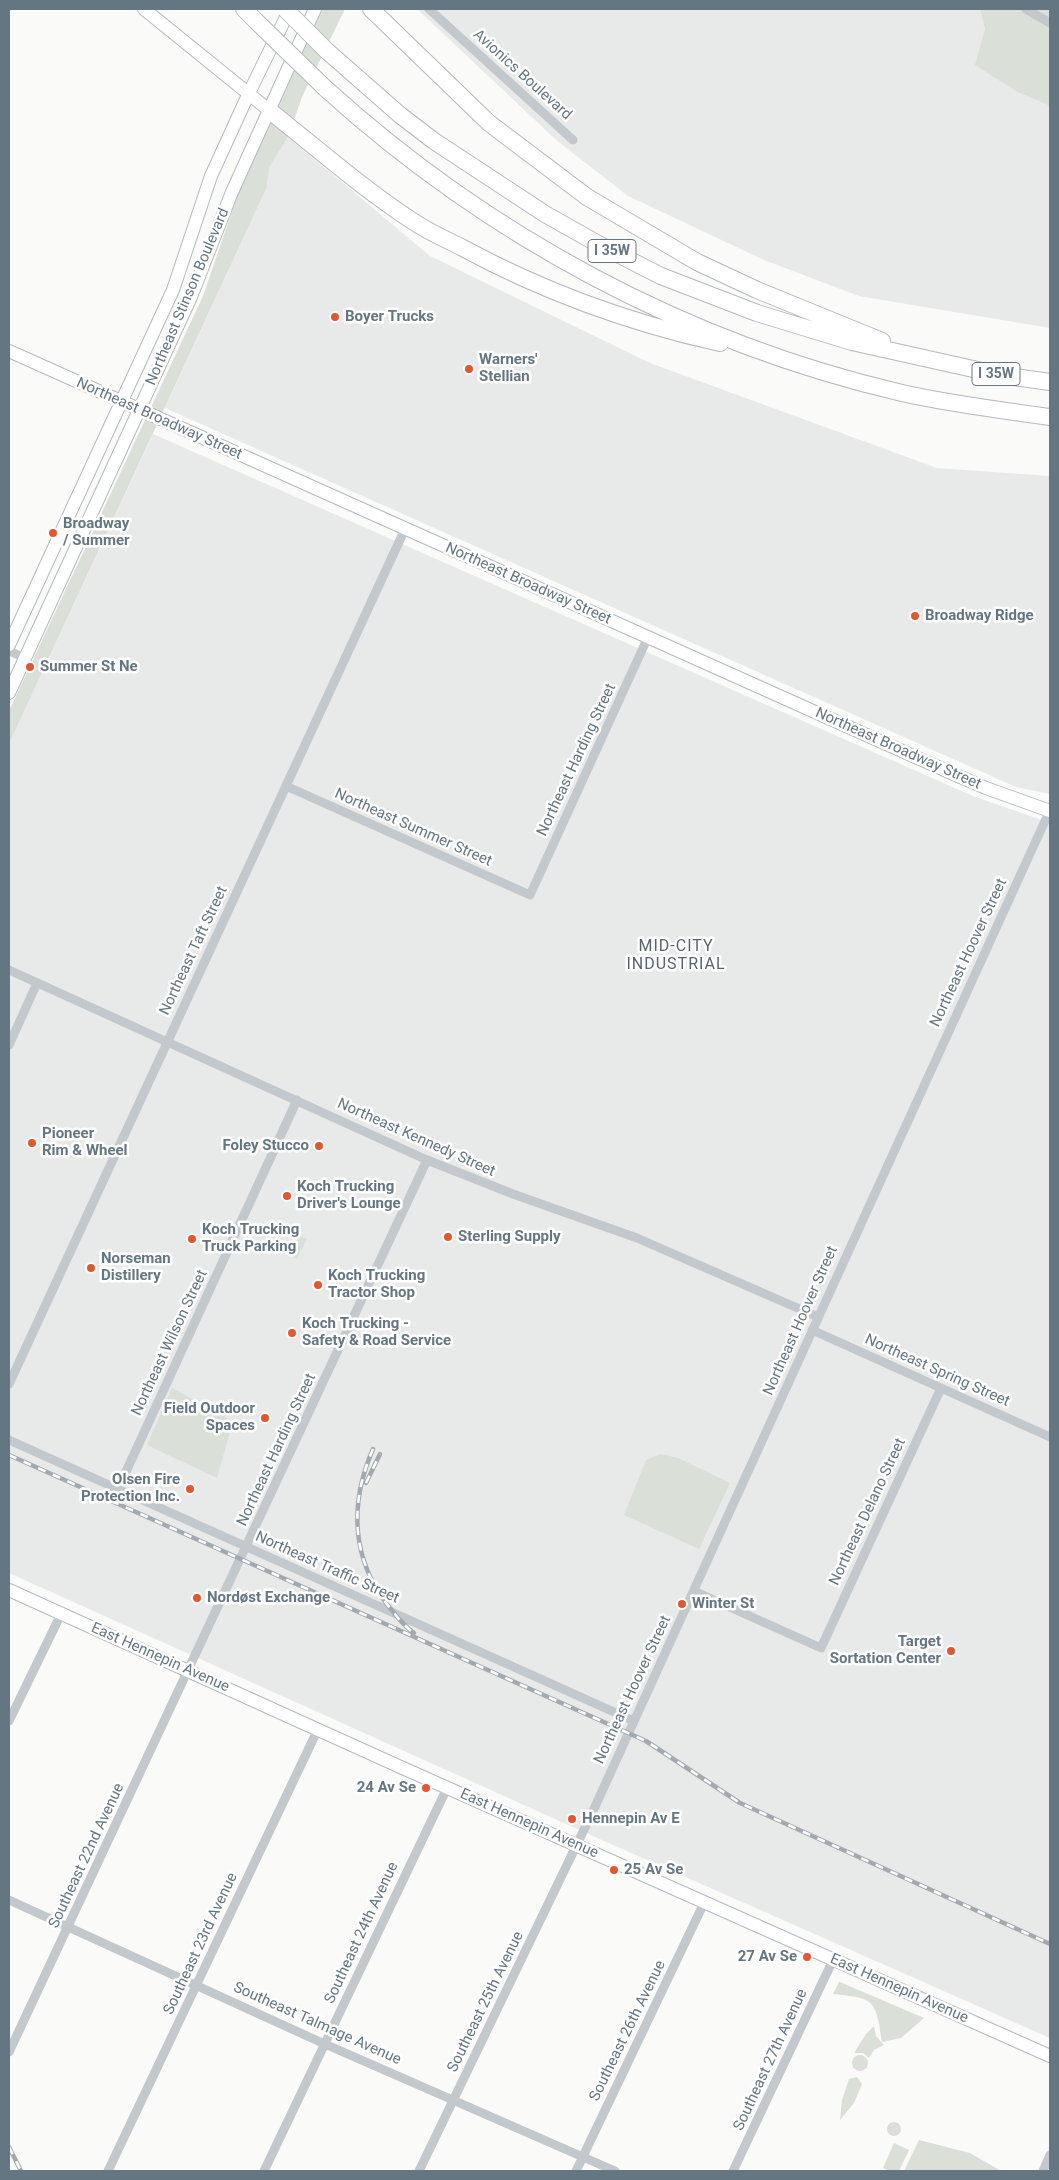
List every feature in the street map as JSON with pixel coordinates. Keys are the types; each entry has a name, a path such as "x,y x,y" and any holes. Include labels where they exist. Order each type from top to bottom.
{"highway":[{"name":"I 35W","path":"244,9 325,88 421,169 534,245 596,280 766,353 807,367 902,393 1050,417"},
{"name":"I 35W","path":"285,9 327,51 400,115 434,141 545,214 661,276 757,314 852,342 942,363 1050,382"},
{"path":"371,9 489,123 587,198 697,262 740,282 818,316 942,363"},
{"path":"270,111 343,172 415,223 502,270 579,301 664,330 766,353"}],"main road":[{"path":"144,9 270,111"},
{"name":"Northeast Stinson Boulevard","path":"9,645 173,290 211,176 248,94 290,9"},
{"name":"Northeast Stinson Boulevard","path":"9,693 191,297 232,192 315,9"},
{"name":"Northeast Broadway Street","path":"9,351 139,411 970,781 1050,810"},
{"name":"East Hennepin Avenue","path":"9,1590 704,1903 1050,2056"}],"street":[{"name":"Avionics Boulevard","path":"429,9 573,140"},
{"path":"1026,9 1050,23"},
{"name":"Northeast Taft Street","path":"9,1384 405,529"},
{"name":"Northeast Harding Street","path":"530,895 648,637"},
{"path":"9,651 25,658"},
{"name":"Northeast Summer Street","path":"286,786 530,895"},
{"name":"Northeast Hoover Street","path":"577,1845 1050,810"},
{"name":"Northeast Kennedy Street","path":"9,970 427,1160 506,1191 630,1235 818,1318"},
{"path":"9,1045 37,983"},
{"name":"Northeast Wilson Street","path":"118,1489 297,1100"},
{"name":"Northeast Harding Street","path":"189,1670 427,1160"},
{"name":"Northeast Spring Street","path":"812,1330 1050,1437"},
{"name":"Northeast Delano Street","path":"694,1591 821,1648 941,1388"},
{"name":"Northeast Traffic Street","path":"9,1440 634,1721"},
{"path":"9,1721 61,1614"},
{"name":"Southeast 22nd Avenue","path":"9,2052 189,1670"},
{"name":"Southeast 23rd Avenue","path":"108,2171 318,1729"},
{"name":"Southeast 24th Avenue","path":"264,2171 448,1788"},
{"name":"Southeast 25th Avenue","path":"419,2171 577,1845"},
{"name":"Southeast Talmage Avenue","path":"9,1900 325,2044 615,2171"},
{"name":"Southeast 26th Avenue","path":"576,2171 704,1903"},
{"name":"Southeast 27th Avenue","path":"733,2171 833,1960"},
{"path":"1042,2171 1050,2155"}],"shaded area":[{"path":"323,9 345,9 302,97 288,137 269,168 267,187 9,744 9,711 203,296 239,191"},
{"path":"417,9 980,9 985,29 976,65 1017,92 1050,106 1050,328 859,296 764,260 628,196 555,139"},
{"path":"980,9 1050,9 1050,106 1017,92 975,65 985,29"},
{"path":"288,137 430,256 650,363 937,468 1050,476 1050,794 1016,787 165,408 267,187 269,168"},
{"path":"153,434 973,796 1050,823 1050,2038 595,1837 9,1573 9,744"},
{"path":"298,1235 307,1239 297,1259 289,1255"},
{"path":"172,1388 233,1421 217,1478 147,1445"},
{"path":"660,1454 678,1458 730,1483 699,1549 624,1515 646,1460"},
{"path":"839,1982 924,2018 901,2038 882,2042 875,2009 871,2004 858,1997 833,1994"},
{"path":"874,2026 876,2036 884,2045 874,2050 869,2058 863,2053 854,2053 866,2034"},
{"path":"860,2055 866,2057 868,2063 866,2069 860,2071 854,2069 852,2063 854,2057"},
{"path":"857,2077 862,2084 854,2103 840,2120 842,2100 849,2079"},
{"path":"891,2122 897,2122 901,2129 897,2136 891,2136 887,2132 887,2126"},
{"path":"919,2140 970,2153 1001,2171 904,2171"},
{"path":"894,2143 909,2150 899,2171 889,2171 883,2168"}],"railway":[{"path":"373,1449 360,1490 358,1531 361,1551 377,1590 398,1618 414,1633"},
{"path":"366,1483 380,1454"},
{"path":"9,1455 646,1741 740,1803 1050,1944"},
{"path":"9,2147 21,2171"}],"place":[{"name":"Boyer Trucks","path":"335,317"},
{"name":"Warners' Stellian","path":"469,369"},
{"name":"Broadway / Summer","path":"53,533"},
{"name":"Broadway Ridge","path":"915,616"},
{"name":"Summer St Ne","path":"30,667"},
{"name":"Pioneer Rim & Wheel","path":"32,1143"},
{"name":"Foley Stucco","path":"319,1146"},
{"name":"Koch Trucking Driver's Lounge","path":"287,1196"},
{"name":"Sterling Supply","path":"448,1237"},
{"name":"Koch Trucking Truck Parking","path":"192,1239"},
{"name":"Norseman Distillery","path":"91,1268"},
{"name":"Koch Trucking Tractor Shop","path":"318,1285"},
{"name":"Koch Trucking - Safety & Road Service","path":"292,1333"},
{"name":"Field Outdoor Spaces","path":"265,1418"},
{"name":"Olsen Fire Protection Inc.","path":"190,1489"},
{"name":"Nordøst Exchange","path":"197,1598"},
{"name":"Winter St","path":"682,1604"},
{"name":"Target Sortation Center","path":"951,1651"},
{"name":"24 Av Se","path":"426,1788"},
{"name":"Hennepin Av E","path":"572,1819"},
{"name":"25 Av Se","path":"614,1870"},
{"name":"27 Av Se","path":"807,1957"}],"district":[{"name":"MID-CITY INDUSTRIAL","path":"676,956"}]}
